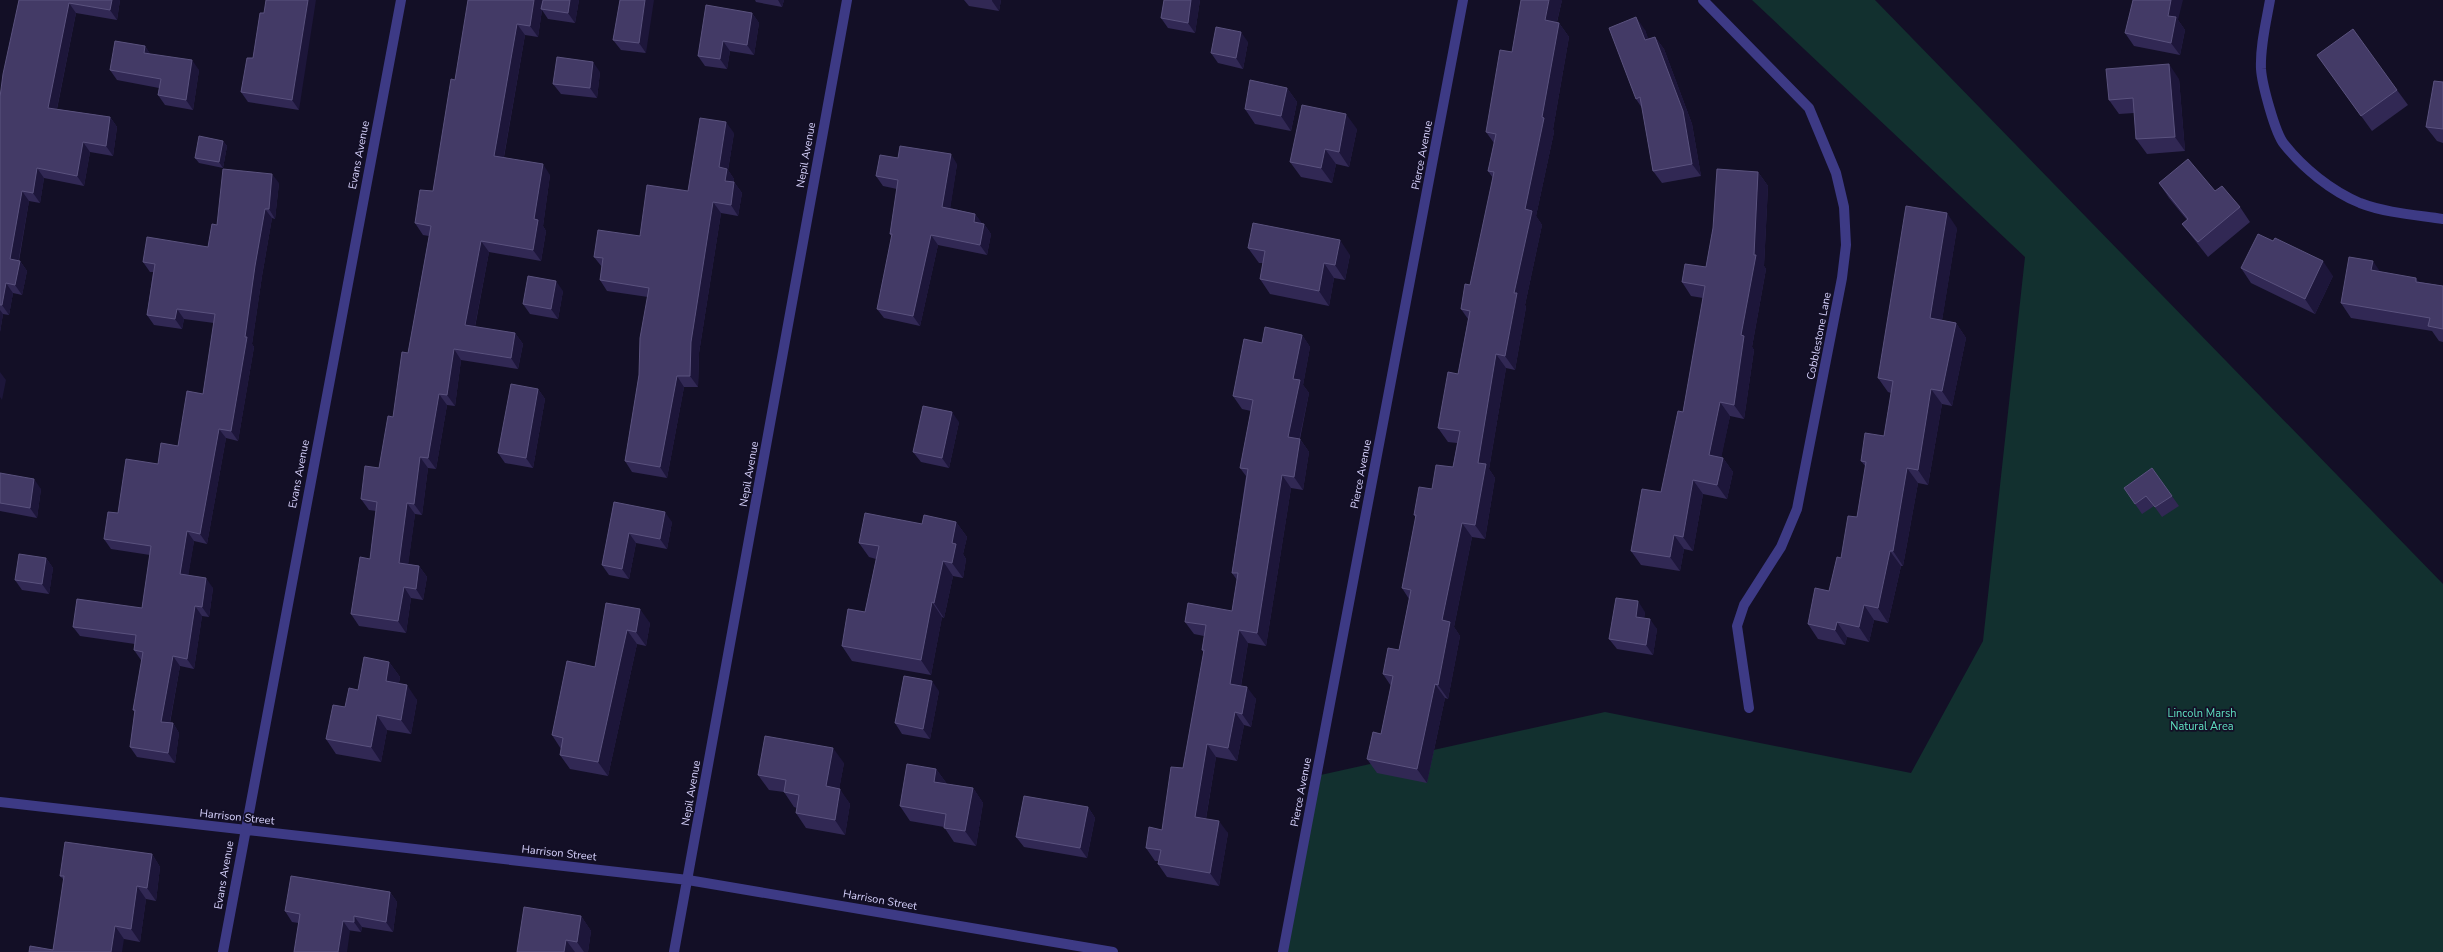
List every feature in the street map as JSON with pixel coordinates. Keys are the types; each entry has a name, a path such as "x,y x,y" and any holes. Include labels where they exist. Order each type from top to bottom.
{"street":[{"name":"Evans Avenue","path":"223,952 244,829 401,0"},
{"name":"Nepil Avenue","path":"674,952 847,0"},
{"name":"Pierce Avenue","path":"1283,952 1463,0"},
{"name":"Cobblestone Lane","path":"1703,0 1809,108 1836,173 1844,207 1846,245 1842,278 1799,503 1782,547 1744,605 1737,626 1749,708"},
{"path":"2270,0 2261,47 2261,70 2266,98 2283,143 2319,179 2339,193 2360,203 2382,209 2443,219"},
{"name":"Harrison Street","path":"0,802 688,880 1113,952"}],"green space":[{"name":"Lincoln Marsh Natural Area","path":"1752,0 1875,0 2443,584 2443,952 1283,952 1316,776 1605,712 1911,773 1983,641 2025,257"}],"building":[{"path":"19,0 112,0 110,10 69,3 48,108 110,117 106,146 83,142 77,176 37,168 33,193 22,191 10,259 20,261 15,285 6,283 2,305 0,305 0,97 3,74"},
{"path":"266,0 308,0 292,100 241,92 247,58 253,58 260,13 264,13"},
{"path":"468,0 534,0 530,26 517,24 494,156 543,164 534,219 538,220 533,250 481,241 465,325 515,333 511,358 454,349 447,395 439,394 428,458 420,457 414,504 407,503 399,563 419,566 416,589 404,587 398,621 351,614 360,557 370,559 377,502 361,499 365,466 379,468 388,416 393,417 402,352 408,353 431,226 415,223 420,190 433,191 451,79 455,80"},
{"path":"543,0 570,0 568,13 541,9"},
{"path":"620,0 645,0 639,43 613,40"},
{"path":"1164,0 1191,0 1188,23 1161,18"},
{"path":"1521,0 1549,0 1545,20 1559,23 1542,117 1544,118 1525,209 1532,211 1514,293 1517,293 1505,356 1496,354 1478,463 1486,464 1475,525 1462,523 1442,620 1450,622 1438,685 1435,684 1417,769 1367,759 1373,732 1381,734 1393,676 1383,674 1388,648 1399,650 1411,590 1402,588 1416,515 1414,515 1419,487 1432,489 1436,465 1453,467 1460,431 1438,428 1448,372 1458,374 1470,311 1461,309 1465,284 1470,285 1494,172 1488,171 1496,134 1486,132 1500,50 1512,52"},
{"path":"2133,0 2171,0 2168,16 2176,17 2171,43 2125,33"},
{"path":"706,5 752,13 747,45 723,41 720,59 698,56"},
{"path":"1636,17 1645,40 1655,37 1683,111 1692,164 1653,171 1640,97 1636,99 1609,28"},
{"path":"1216,27 1241,32 1236,58 1211,53"},
{"path":"2353,29 2397,90 2361,116 2317,55"},
{"path":"115,41 145,46 144,53 192,60 186,100 158,95 161,79 110,70"},
{"path":"557,57 593,62 590,88 553,84"},
{"path":"2169,64 2175,137 2136,139 2133,98 2109,100 2106,69"},
{"path":"1250,80 1287,88 1281,116 1245,109"},
{"path":"2434,81 2443,82 2443,129 2426,127"},
{"path":"1302,105 1346,114 1339,152 1325,149 1321,168 1290,162"},
{"path":"700,118 726,122 719,167 727,169 725,181 734,182 731,205 713,202 691,342 690,376 677,376 660,467 625,461 639,375 640,338 649,288 600,280 603,258 594,257 598,230 640,236 647,185 688,191"},
{"path":"199,136 223,141 219,162 195,158"},
{"path":"900,146 951,154 942,207 975,214 974,222 984,224 980,245 931,235 913,316 877,309 892,234 890,234 898,180 876,176 880,155 898,158"},
{"path":"2188,159 2215,191 2222,186 2240,207 2198,242 2182,224 2188,219 2159,183"},
{"path":"223,169 272,174 269,209 265,209 255,266 245,337 247,337 231,431 219,429 200,534 187,531 180,574 206,578 202,607 195,606 187,659 173,656 161,722 173,723 168,753 130,747 135,710 133,710 143,652 134,650 136,635 73,627 77,599 142,608 151,546 104,539 108,512 118,513 126,459 158,464 161,443 178,446 187,391 203,394 215,314 177,309 175,319 147,315 155,264 143,262 147,237 208,247 212,224 217,225"},
{"path":"1717,169 1758,172 1754,255 1756,255 1741,335 1744,336 1734,405 1720,402 1709,455 1723,458 1717,485 1693,480 1683,537 1674,535 1670,557 1631,551 1642,489 1661,492 1678,411 1683,412 1705,286 1682,282 1685,264 1706,267 1713,228"},
{"path":"1906,206 1947,213 1930,318 1956,323 1942,391 1931,389 1918,470 1907,468 1893,551 1890,551 1878,608 1864,605 1859,627 1837,622 1835,630 1808,624 1815,588 1829,591 1837,557 1841,558 1848,516 1857,517 1866,462 1861,461 1865,433 1884,436 1893,381 1878,378"},
{"path":"1253,223 1340,240 1335,265 1324,263 1319,291 1260,279 1265,251 1248,248"},
{"path":"2258,234 2273,241 2275,238 2323,261 2305,299 2241,268"},
{"path":"2349,257 2373,261 2371,270 2416,278 2416,282 2443,286 2443,329 2428,326 2430,318 2341,303"},
{"path":"528,276 556,281 551,309 523,304"},
{"path":"1265,327 1302,335 1293,379 1300,380 1288,437 1300,439 1294,477 1282,475 1257,633 1239,630 1230,684 1247,687 1242,714 1235,712 1228,748 1207,744 1195,817 1219,821 1210,873 1158,864 1161,850 1146,848 1149,827 1162,830 1171,767 1183,768 1204,650 1202,650 1206,625 1185,622 1188,603 1232,611 1238,573 1232,573 1248,469 1240,468 1253,400 1233,396 1244,339 1262,343"},
{"path":"511,384 538,389 526,458 498,453"},
{"path":"923,406 952,412 942,458 913,452"},
{"path":"2152,468 2172,496 2155,507 2146,496 2135,504 2124,488"},
{"path":"0,473 34,479 30,508 0,503"},
{"path":"614,502 665,512 660,539 629,533 622,569 602,565"},
{"path":"865,513 922,524 924,515 956,522 952,543 956,544 952,563 943,561 934,603 932,602 921,660 842,646 848,609 865,612 879,546 859,543"},
{"path":"19,554 46,558 42,584 15,580"},
{"path":"1616,598 1638,601 1636,617 1650,619 1646,645 1609,639"},
{"path":"606,603 640,609 636,632 627,630 598,762 560,755 563,738 552,735 567,661 595,667"},
{"path":"364,657 389,662 386,681 407,685 401,720 377,715 371,747 326,739 333,705 345,707 349,688 358,690"},
{"path":"904,676 932,681 923,729 895,723"},
{"path":"765,736 833,748 826,786 840,789 835,820 796,813 799,795 784,792 786,780 758,775"},
{"path":"907,764 936,769 934,782 973,788 965,831 944,828 946,814 900,806"},
{"path":"1024,796 1088,807 1080,848 1016,837"},
{"path":"65,842 152,854 147,888 137,886 131,929 115,926 111,952 29,952 30,946 53,950 64,876 60,876"},
{"path":"291,876 390,892 386,922 354,916 354,922 343,921 338,952 294,952 300,914 285,911"},
{"path":"524,907 581,916 577,942 566,940 564,952 517,952"}]}
